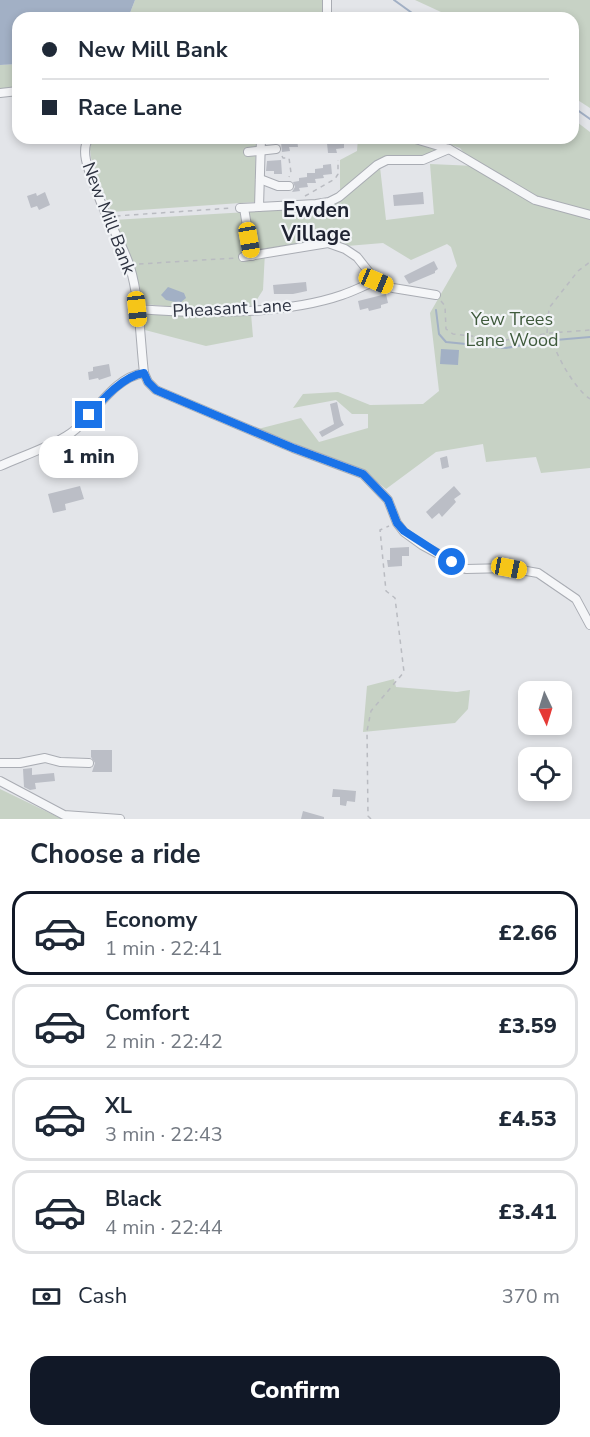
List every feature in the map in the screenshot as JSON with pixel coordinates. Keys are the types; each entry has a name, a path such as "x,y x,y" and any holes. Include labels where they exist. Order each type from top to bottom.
{"street":[{"name":"New Mill Bank","path":"87,144 86,160 106,217 129,264 135,288 144,373"},
{"path":"259,207 260,144"},
{"path":"432,144 449,149 535,200 590,215"},
{"path":"248,152 276,149"},
{"path":"436,295 393,288 376,281 357,257 345,249 328,243 247,257 242,208 329,202 339,197 377,165 387,160 423,160 449,149"},
{"path":"260,178 278,186 290,186"},
{"name":"Pheasant Lane","path":"137,309 260,310 341,295 376,281"},
{"path":"0,466 63,438 76,429 114,390 136,374 144,373 148,382 156,390 293,448 363,474 388,500 397,523 422,545 466,569 509,568 538,573 576,600 590,625"},
{"path":"0,763 20,763 45,758 60,762 89,763"},
{"path":"0,781 64,815 120,819"}],"path":[{"path":"276,149 283,158 289,158 290,186"},
{"path":"303,197 335,179 338,174 338,160"},
{"path":"106,217 242,208"},
{"path":"129,264 247,257"},
{"path":"547,334 549,308 578,272 590,262"},
{"path":"436,295 445,306 446,329 453,334 506,340 590,330"},
{"path":"551,333 553,345 582,393 590,399"},
{"path":"371,819 368,816 367,752 367,731 371,711 404,672 395,598 386,591 380,530 393,523"}],"green space":[{"path":"135,0 322,0 324,9 323,12 130,12"},
{"path":"415,0 590,0 590,108 579,101 579,12 441,12"},
{"path":"12,64 12,88 0,89 0,65"},
{"name":"Yew Trees Lane Wood","path":"579,124 590,132 590,468 541,473 536,457 486,462 483,444 436,452 386,489 365,472 258,429 301,418 319,442 368,428 368,414 352,414 336,400 293,408 303,394 338,392 370,405 423,404 439,391 430,313 457,266 451,247 447,244 411,260 383,243 347,246 324,240 265,252 263,290 252,307 186,308 144,304 135,272 113,220 316,208 380,167 386,220 434,214 430,164 475,166 460,148 448,144 579,144"},
{"path":"91,144 256,144 255,202 111,212 91,158"},
{"path":"358,144 423,144 441,149 422,157 386,159 340,191 340,160 357,151"},
{"path":"143,312 162,315 251,314 253,337 206,346 145,330"},
{"path":"394,679 396,687 457,692 470,690 468,709 455,723 363,732 367,686"},
{"path":"0,789 58,817 69,819 0,819"}],"water":[{"path":"0,0 135,0 130,12 12,12 12,64 0,65"},
{"path":"168,287 184,293 186,298 180,303 166,300 161,295"},
{"path":"441,349 459,350 458,365 440,364"}],"building":[{"path":"281,144 298,144 298,147 289,147 290,151 282,152"},
{"path":"327,144 344,144 344,148 336,149 337,153 328,153"},
{"path":"281,160 282,174 266,171 267,161"},
{"path":"331,164 332,174 323,175 324,178 315,179 316,183 307,183 308,187 292,192 295,187 293,182 307,177 307,173 315,173 315,169 323,168 323,165"},
{"path":"45,192 50,205 39,210 37,206 31,208 27,196 36,193 37,196"},
{"path":"423,192 424,204 394,206 393,195"},
{"path":"434,261 438,269 435,273 409,284 404,276"},
{"path":"306,282 307,291 274,294 273,285"},
{"path":"386,294 388,303 381,305 381,308 369,311 368,308 360,310 358,301"},
{"path":"109,364 111,376 89,380 88,372 93,371 93,367"},
{"path":"337,402 344,425 322,437 319,432 334,424 330,404"},
{"path":"77,439 81,456 64,461 61,453 67,451 65,444"},
{"path":"447,456 449,467 442,469 440,458"},
{"path":"80,486 84,499 65,504 66,510 53,513 48,494"},
{"path":"454,486 461,494 454,499 456,502 442,517 439,513 432,519 426,512"},
{"path":"409,547 409,556 402,556 402,566 388,567 390,548"},
{"path":"91,750 112,750 112,772 92,772 95,763 91,757"},
{"path":"32,768 32,775 54,773 55,781 35,783 36,789 30,790 24,787 23,769"},
{"path":"333,789 356,791 355,802 347,801 346,806 340,805 340,797 332,797"},
{"path":"303,811 324,817 324,819 301,819"}],"waterway":[{"path":"394,0 411,12"},
{"path":"579,111 590,119"},
{"path":"436,310 439,334 446,342 506,348 544,341 590,337"}],"district":[{"name":"Ewden Village","path":"316,222"}],"route":[{"path":"89,415 114,390 136,374 144,373 148,382 156,390 293,448 363,474 388,500 397,523 404,531 422,545 452,562"}]}
